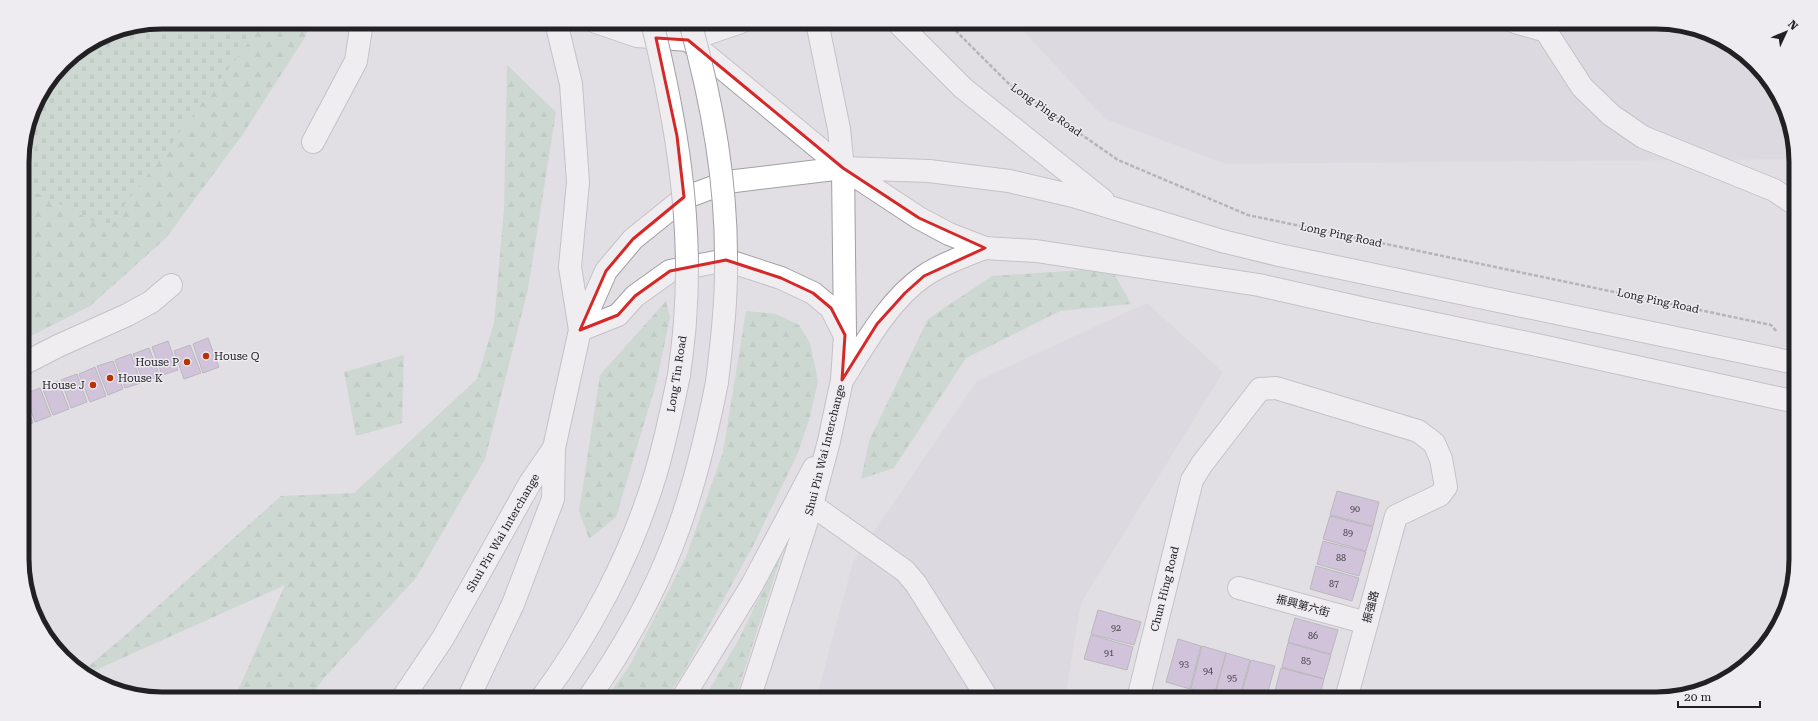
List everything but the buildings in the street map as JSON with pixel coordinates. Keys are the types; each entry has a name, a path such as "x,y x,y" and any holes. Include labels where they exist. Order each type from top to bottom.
{"main road":[{"path":"313,142 356,61 361,29"},
{"path":"558,29 571,84 578,182 570,267 580,330 618,315 635,296 670,271 726,260 781,278 813,293 831,308 845,335"},
{"path":"616,29 637,36 701,29"},
{"name":"Long Tin Road","path":"545,692 587,627 626,551 655,477 666,438 679,376 685,322 687,257 685,202 676,128 666,78 654,29"},
{"path":"818,29 839,129 843,168"},
{"path":"904,29 963,88 1110,206 1222,241 1279,255 1789,362"},
{"path":"1544,29 1582,87 1611,115 1643,137 1774,190 1789,200"},
{"path":"689,31 843,168 919,218 948,234 985,248 1036,251 1259,285 1789,400"},
{"path":"592,692 628,634 649,596 671,547 687,503 700,460 717,382 724,324 726,255 724,203 715,131 702,66 689,31"},
{"name":"Shui Pin Wai Interchange","path":"751,692 812,505 829,441 842,380 845,335 843,168"},
{"name":"Shui Pin Wai Interchange","path":"407,692 442,638 530,483 554,448 580,330 606,271 633,239 684,198 727,182 843,168 929,171 1009,181 1110,206"},
{"path":"842,380 877,324 905,293 924,276 985,248"},
{"path":"29,361 64,343 128,315 151,302 171,285"},
{"name":"Chun Hing Road","path":"1140,692 1192,480 1202,464 1260,389 1276,388 1418,431 1434,444 1441,459 1446,487 1440,495 1396,516"},
{"path":"686,692 752,585 795,502 829,441"},
{"path":"471,692 513,604 553,499 554,448"},
{"path":"812,505 905,571 916,584 984,692"},
{"name":"振強路","path":"1348,692 1396,516"},
{"name":"振興第六街","path":"1239,588 1367,623"}],"path":[{"name":"Long Ping Road","path":"954,29 1010,85 1118,160 1248,215 1771,325 1780,336"}],"highlighted area":[{"path":"656,38 688,40 843,168 919,218 985,248 924,276 905,293 877,324 842,380 845,335 831,308 813,293 781,278 726,260 670,271 635,296 618,315 580,330 606,271 633,239 684,197 677,136"}],"shaded area":[{"path":"1021,29 1674,30 1699,36 1730,51 1750,68 1762,81 1779,111 1788,144 1789,159 1226,164 1105,119"},
{"path":"1147,303 1223,372 1081,603 1066,692 818,692 853,562 977,381"}],"green space":[{"path":"162,29 259,29 107,228 29,189 29,153 34,127 39,111 56,81 68,68 88,51 111,39 127,34 144,30"},
{"path":"308,29 305,37 243,134 166,238 90,306 29,337 29,153 39,111 56,81 68,68 88,51 111,39 144,30"},
{"path":"507,65 556,112 528,289 485,459 416,578 324,678 314,692 237,692 285,585 92,672 86,668 120,640 281,496 354,493 477,379 494,323 504,209"},
{"path":"1111,268 1131,304 1060,311 966,358 894,468 861,479 869,441 928,319 992,276"},
{"path":"666,301 670,317 657,380 616,517 589,539 579,511 600,375"},
{"path":"746,311 776,314 799,325 810,343 818,381 810,417 798,453 753,546 682,675 670,692 611,692 631,663 686,557 723,452"},
{"path":"404,355 402,423 356,436 344,372"},
{"path":"784,547 737,692 708,692 738,641"}],"place":[{"name":"House Q","path":"206,356"},
{"name":"House P","path":"187,362"},
{"name":"House K","path":"110,378"},
{"name":"House J","path":"93,385"}]}
